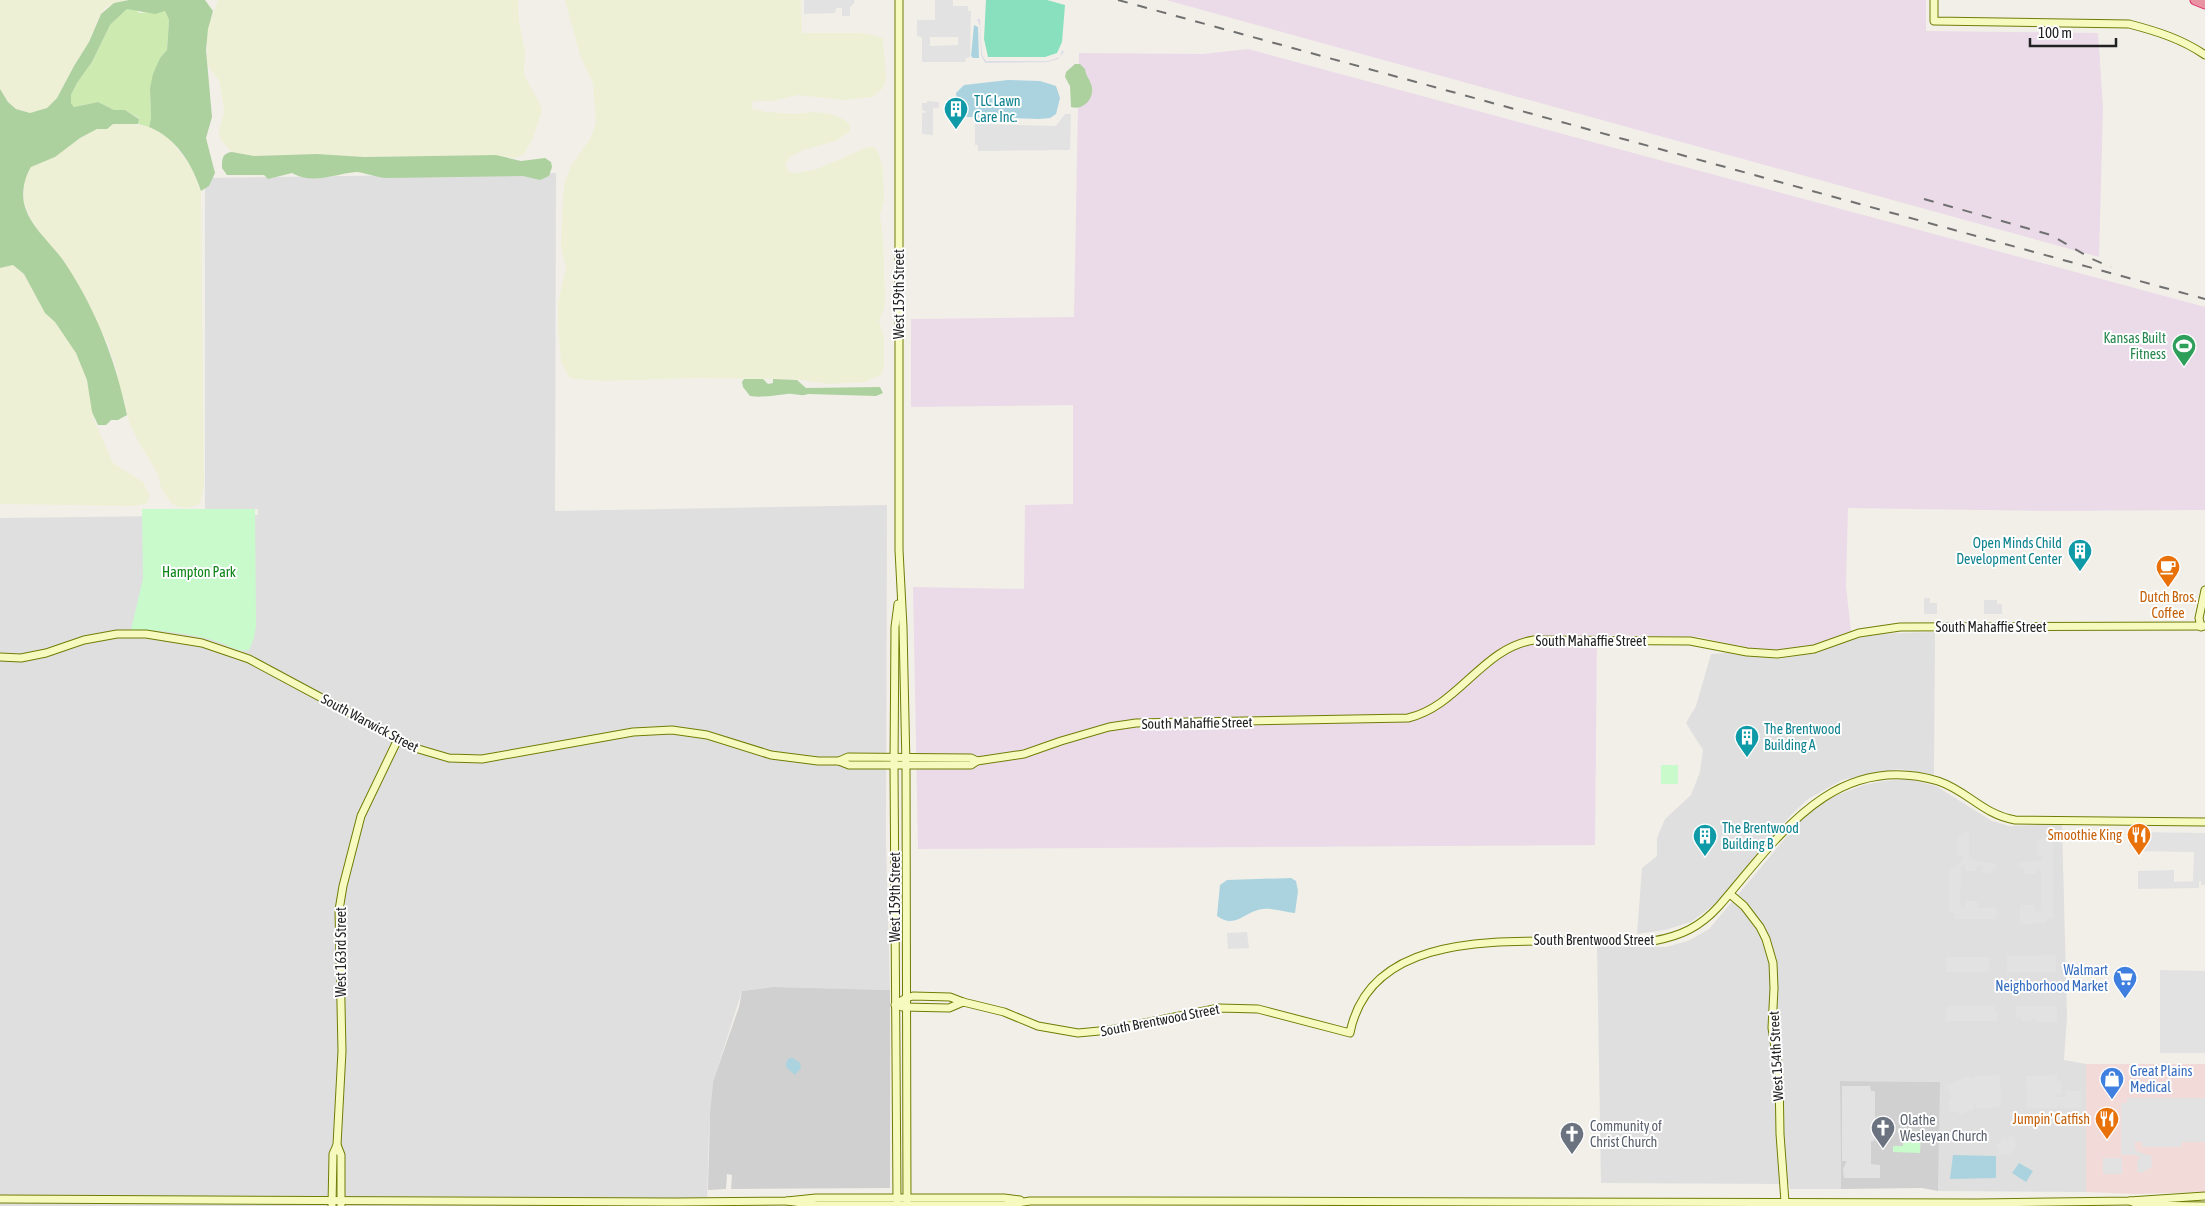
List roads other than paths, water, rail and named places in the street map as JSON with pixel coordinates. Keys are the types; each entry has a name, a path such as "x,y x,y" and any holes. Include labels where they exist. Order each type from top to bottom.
{"highway":[{"path":"2195,0 2205,4"}],"street":[{"name":"West 159th Street","path":"897,1203 894,757 895,627 899,588 899,0"},
{"path":"1934,0 1934,22 2129,24 2157,31 2193,47 2205,55"},
{"name":"West 159th Street","path":"899,588 903,627 906,758 907,1203"},
{"path":"2204,627 2199,618 2205,590"},
{"name":"South Mahaffie Street","path":"906,766 971,765 977,762 1013,756 1094,731 1136,723 1398,720 1408,718 1427,712 1441,703 1499,653 1512,645 1534,640 1690,641 1747,652 1777,654 1806,651 1859,633 1900,627 2204,627"},
{"name":"South Warwick Street","path":"0,657 22,658 46,653 84,640 117,634 146,634 194,641 215,646 248,659 398,739 439,756 482,759 634,732 672,730 707,735 771,755 818,761 839,761 848,757 894,757 971,758 977,762"},
{"name":"West 163rd Street","path":"341,1203 341,1155 337,1145 342,1051 339,910 343,886 361,816 398,739"},
{"name":"South Warwick Street","path":"839,761 849,766 906,766"},
{"name":"South Brentwood Street","path":"963,1002 986,1006 1038,1026 1071,1033 1103,1031 1204,1010 1229,1007 1270,1011 1322,1028 1350,1033 1358,1011 1374,987 1401,964 1425,953 1488,941 1653,941 1672,938 1709,918 1804,811 1839,788 1881,777 1912,776 1945,784 1962,792 1985,810 2001,817 2015,820 2205,822"},
{"name":"West 154th Street","path":"1730,894 1744,906 1760,927 1773,964 1772,1028 1779,1074 1780,1134 1785,1202"},
{"path":"896,1005 906,998 936,996 950,997 963,1002"},
{"path":"896,1005 906,1009 949,1008 963,1002"},
{"name":"West 163rd Street","path":"332,1203 332,1154 337,1145"},
{"path":"0,1200 332,1203 787,1201 816,1205 897,1203 1004,1205 1030,1201 2129,1201 2205,1196"},
{"path":"2129,1201 2140,1205 2205,1206"}],"water":[{"path":"974,25 978,27 979,58 971,56"},
{"path":"1008,80 1040,81 1056,86 1060,98 1056,114 1050,118 1039,119 967,117 958,113 956,93 964,85"},
{"path":"1291,878 1296,881 1298,891 1295,913 1263,909 1230,921 1217,916 1220,885 1227,880"},
{"path":"789,1058 793,1058 800,1063 801,1068 795,1075 786,1067"},
{"path":"1953,1155 1996,1156 1996,1178 1950,1179"},
{"path":"2019,1163 2033,1171 2026,1182 2012,1173"}],"railway":[{"path":"1118,0 2205,299"},
{"path":"1924,199 2051,235 2092,259 2111,267"}],"place":[{"name":"TLC Lawn Care Inc.","path":"956,130"},
{"name":"Kansas Built Fitness","path":"2184,367"},
{"name":"Open Minds Child Development Center","path":"2080,572"},
{"name":"Dutch Bros. Coffee","path":"2168,588"},
{"name":"The Brentwood Building A","path":"1747,758"},
{"name":"Smoothie King","path":"2139,856"},
{"name":"The Brentwood Building B","path":"1705,857"},
{"name":"Walmart Neighborhood Market","path":"2125,999"},
{"name":"Great Plains Medical","path":"2112,1100"},
{"name":"Jumpin' Catfish","path":"2107,1140"},
{"name":"Olathe Wesleyan Church","path":"1883,1149"},
{"name":"Community of Christ Church","path":"1572,1155"}],"park label":[{"name":"Hampton Park","path":"199,572"}]}
